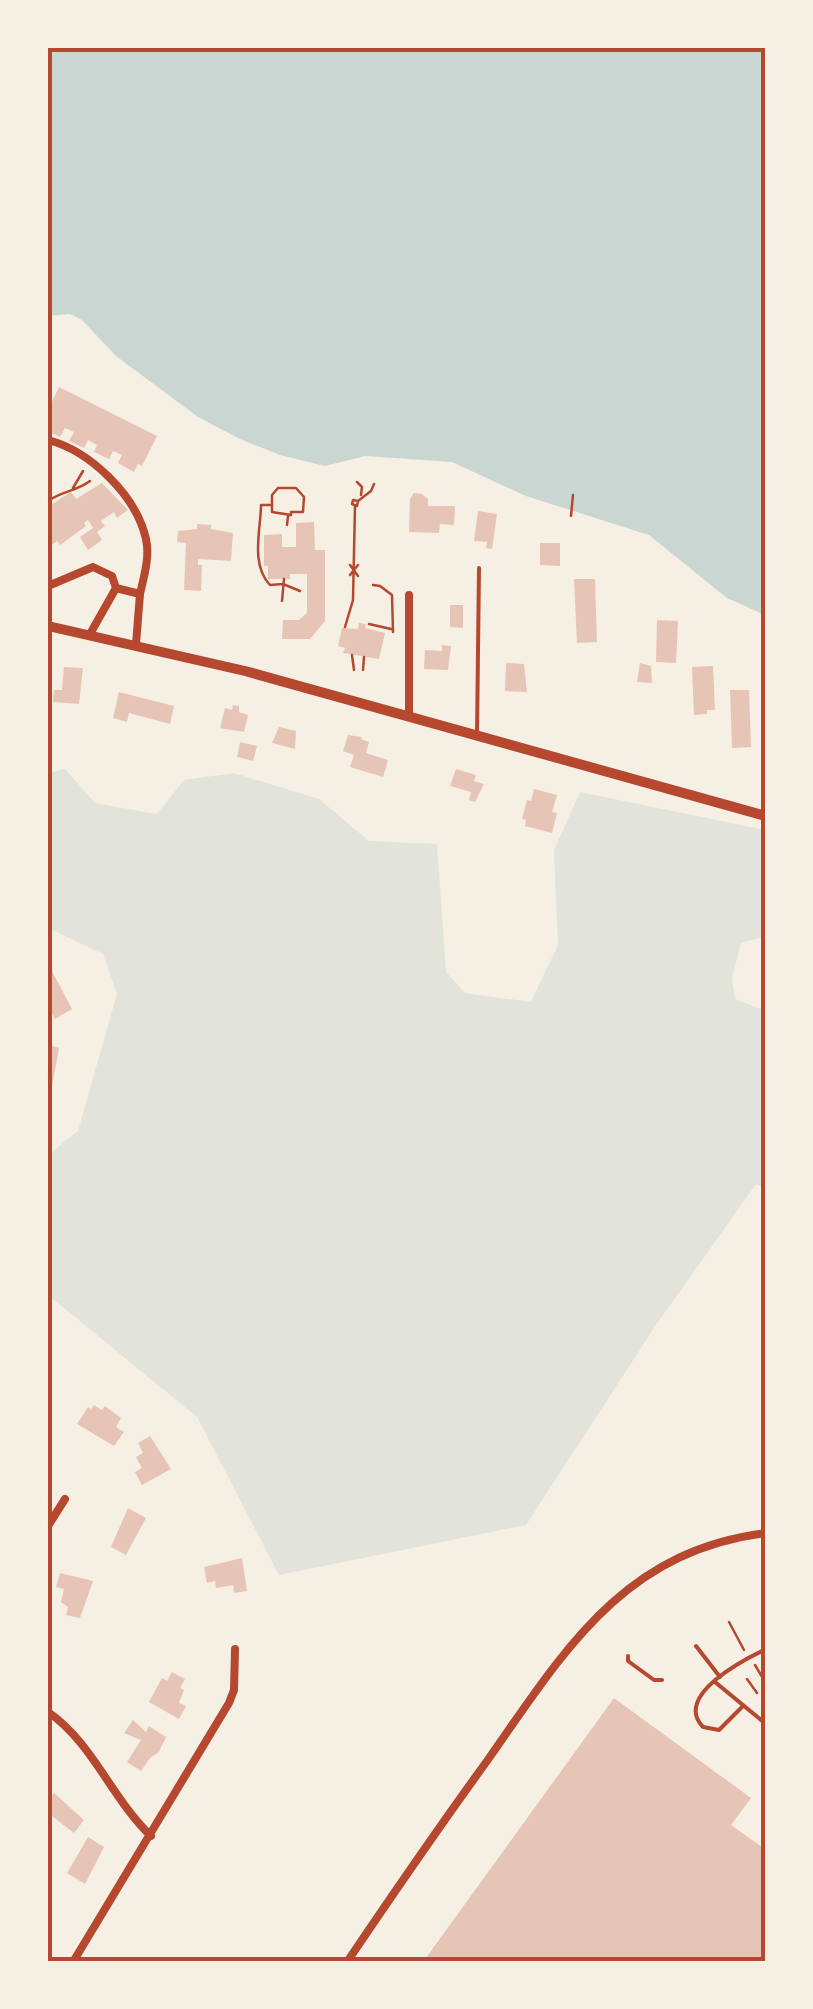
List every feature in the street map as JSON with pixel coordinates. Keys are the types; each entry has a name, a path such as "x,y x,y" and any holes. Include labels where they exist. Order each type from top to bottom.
{"main road":[{"path":"48,626 136,644 409,716 766,816"}],"street":[{"path":"48,440 70,448 90,462 118,488 142,526 147,558 136,644"},
{"path":"48,586 93,567 109,572 116,588"},
{"path":"116,588 140,594"},
{"path":"90,634 116,588"},
{"path":"409,596 409,716"},
{"path":"48,1526 65,1499"},
{"path":"347,1962 550,1669 594,1618 637,1581 675,1558 715,1542 766,1533"},
{"path":"73,1962 229,1703 234,1690 235,1649"},
{"path":"48,1712 84,1746 130,1815 152,1836"}],"lane":[{"path":"477,734 479,568"},
{"path":"696,1646 742,1706 766,1724"},
{"path":"742,1706 719,1730 703,1727 697,1720 696,1704 718,1679 735,1664 766,1649"},
{"path":"628,1656 628,1661 654,1680 662,1680"}],"path":[{"path":"48,501 73,488 90,462"},
{"path":"73,488 78,490 90,481"},
{"path":"346,627 353,607 355,506 362,487 357,482"},
{"path":"358,499 372,491 374,484"},
{"path":"278,488 296,488 302,492 306,505 304,512 288,515 272,512 272,505 272,495 278,488"},
{"path":"348,495 358,499"},
{"path":"571,516 574,495"},
{"path":"272,505 261,505 259,561 264,578 270,585 284,581 300,591"},
{"path":"288,515 288,526"},
{"path":"350,565 358,576"},
{"path":"350,575 358,565"},
{"path":"282,600 284,581"},
{"path":"369,624 393,631 392,595 373,586"},
{"path":"352,655 354,670"},
{"path":"363,670 364,657"},
{"path":"729,1622 745,1649"},
{"path":"754,1664 764,1680"},
{"path":"747,1679 756,1693"}],"shaded area":[{"path":"48,48 765,48 765,615 727,598 649,535 526,496 452,462 365,456 325,466 280,455 240,439 198,417 116,356 82,320 70,314 48,316"},
{"path":"65,769 95,803 157,814 184,780 234,773 319,799 369,841 437,844 446,972 465,993 531,1002 558,945 554,850 580,792 765,830 766,914 762,937 741,943 732,978 735,999 765,1008 765,1187 756,1184 656,1325 526,1525 279,1575 197,1417 48,1295 48,1155 78,1131 117,994 103,954 48,928 48,773"}],"building":[{"path":"59,387 157,436 142,466 138,464 134,472 118,463 122,455 113,451 109,459 94,452 97,445 88,440 84,448 69,441 74,432 65,428 60,437 48,431 48,410"},
{"path":"102,483 128,510 117,518 114,512 101,521 105,526 97,532 102,540 88,550 80,537 93,528 88,520 86,526 60,545 57,541 48,548 48,507 71,492 76,499"},
{"path":"414,493 428,499 428,506 455,506 454,525 440,524 439,533 409,532 410,499"},
{"path":"478,511 497,514 492,549 486,548 487,542 474,541"},
{"path":"314,522 315,550 325,550 325,621 310,639 282,639 283,620 299,620 307,613 307,574 268,579 264,535 282,534 282,547 296,547 296,523"},
{"path":"197,524 233,533 231,561 198,559 198,565 202,565 201,591 184,590 186,543 177,542 178,531 197,529"},
{"path":"540,543 560,543 560,566 540,565"},
{"path":"574,579 595,579 597,642 577,643"},
{"path":"450,605 463,605 463,628 450,627"},
{"path":"657,620 678,621 676,663 656,662"},
{"path":"359,623 385,633 379,659 343,653 345,648 338,646 342,628 358,629"},
{"path":"442,645 451,646 448,670 424,669 425,650 442,651"},
{"path":"506,663 524,664 527,692 505,691"},
{"path":"640,663 651,666 652,683 637,682"},
{"path":"713,666 715,710 694,715 692,667"},
{"path":"64,667 83,668 79,704 53,702 54,690 62,690"},
{"path":"730,690 749,690 751,747 732,748"},
{"path":"119,692 174,706 170,724 129,713 127,722 113,718"},
{"path":"233,705 248,715 244,732 220,728 225,708 232,710"},
{"path":"279,727 296,731 295,749 272,743"},
{"path":"348,735 369,742 366,753 388,760 383,777 350,767 354,755 343,751"},
{"path":"240,742 257,746 253,761 237,757"},
{"path":"456,769 476,775 474,781 484,784 475,802 469,800 471,792 450,786"},
{"path":"534,789 557,795 552,833 525,826 526,820 522,819"},
{"path":"52,971 72,1009 55,1019 48,1005 48,974"},
{"path":"48,1045 59,1048 52,1086 48,1085"},
{"path":"94,1405 102,1410 105,1406 121,1418 116,1427 124,1432 114,1446 77,1424 88,1407"},
{"path":"150,1436 171,1469 142,1485 135,1472 142,1468 136,1457 143,1453 138,1443"},
{"path":"128,1508 146,1518 126,1555 111,1547"},
{"path":"242,1558 247,1591 234,1593 233,1585 216,1588 215,1581 207,1583 204,1567"},
{"path":"60,1573 93,1581 80,1618 66,1615 68,1607 61,1602 64,1589 56,1587"},
{"path":"172,1672 185,1679 179,1703 186,1706 179,1719 149,1702 162,1678 167,1681"},
{"path":"614,1698 751,1798 731,1825 766,1850 766,1962 423,1962"},
{"path":"133,1720 146,1732 149,1726 166,1737 159,1752 141,1771 127,1762 141,1740 124,1733"},
{"path":"54,1793 84,1820 74,1833 48,1813 48,1801"},
{"path":"88,1837 104,1847 85,1884 67,1873"}]}
